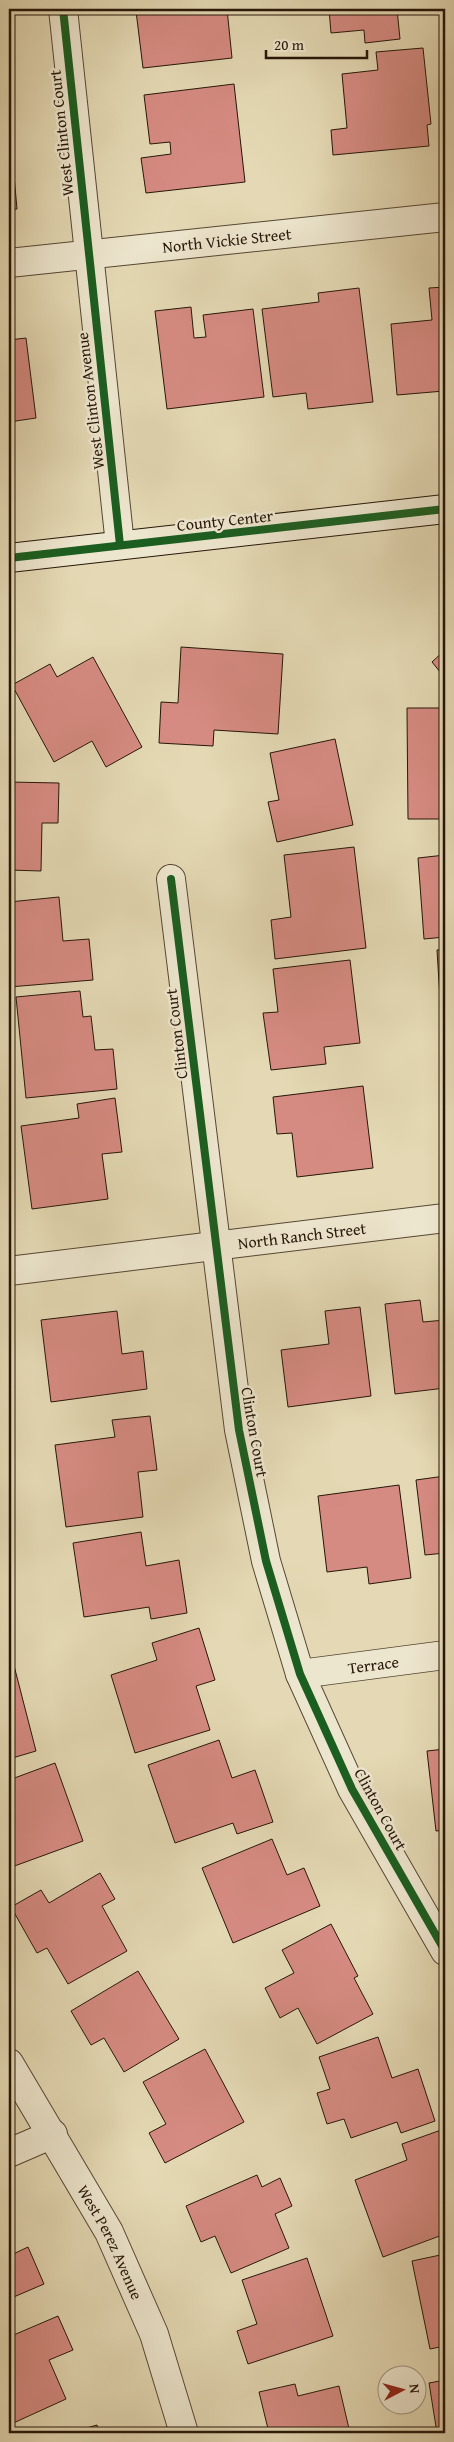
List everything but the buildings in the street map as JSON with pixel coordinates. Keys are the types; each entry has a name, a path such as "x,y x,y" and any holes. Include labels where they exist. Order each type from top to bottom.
{"street":[{"name":"West Clinton Court","path":"63,9 88,254"},
{"name":"North Vickie Street","path":"9,263 445,217"},
{"name":"West Clinton Avenue","path":"88,254 120,545"},
{"name":"County Center","path":"9,558 445,509"},
{"name":"Clinton Court","path":"171,879 239,1430 266,1561 300,1674 352,1789 445,1951"},
{"name":"North Ranch Street","path":"9,1271 445,1218"},
{"name":"Terrace","path":"300,1674 445,1655"},
{"name":"West Perez Avenue","path":"9,2063 53,2134 109,2232 154,2334 184,2433"},
{"path":"9,2153 53,2134"}],"cycle path":[{"path":"63,9 120,545"},
{"path":"9,558 445,509"},
{"path":"171,879 239,1430 266,1561 300,1674 352,1789 445,1951"}]}
